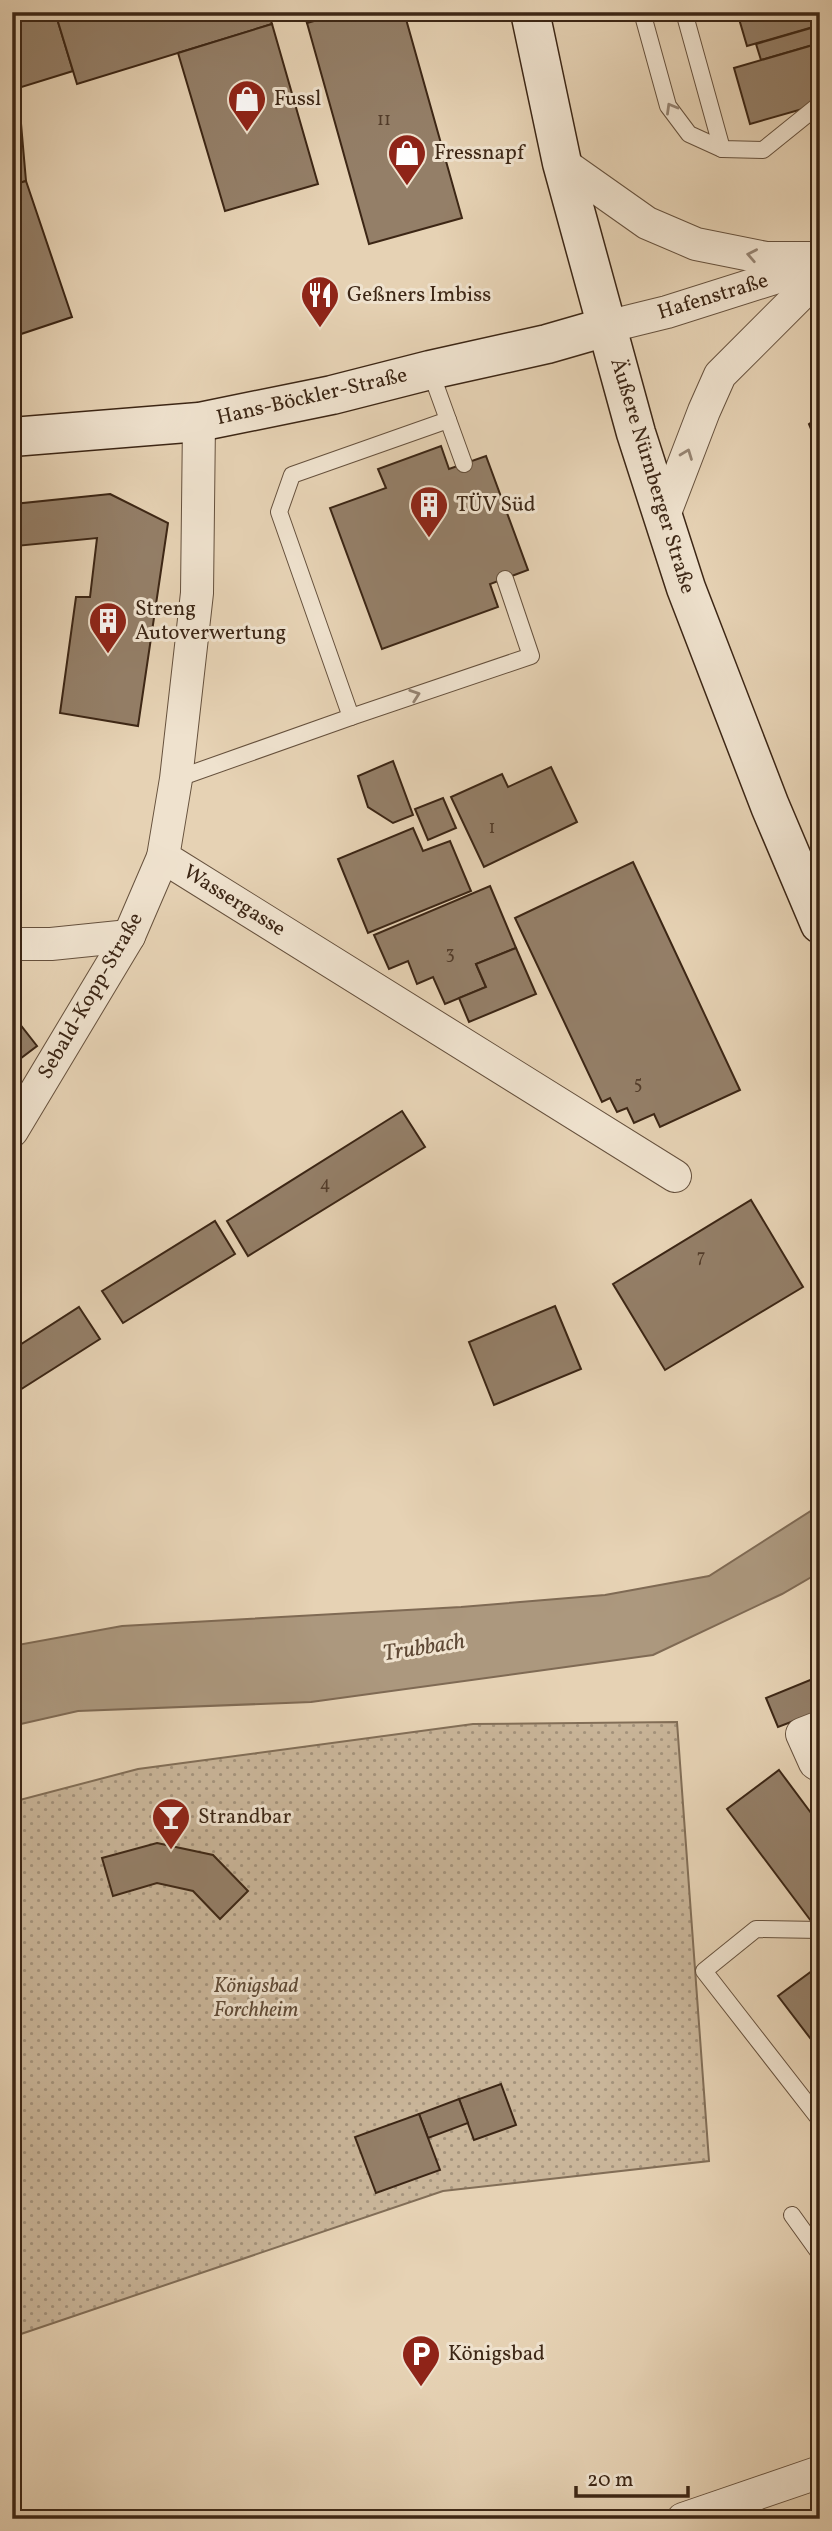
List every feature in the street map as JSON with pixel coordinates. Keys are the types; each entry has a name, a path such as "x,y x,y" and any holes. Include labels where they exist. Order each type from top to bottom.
{"main road":[{"name":"Äußere Nürnberger Straße","path":"530,12 562,163 636,433 663,518 686,588 750,755 820,924"},
{"name":"Hans-Böckler-Straße","path":"12,437 199,422 332,395 547,344 606,327"}],"street":[{"path":"562,163 647,223 696,244 766,258 820,258"},
{"name":"Hafenstraße","path":"606,327 667,312 820,263"},
{"path":"663,518 720,375 820,275"},
{"name":"Wassergasse","path":"199,422 197,593 176,779 163,857 675,1176"},
{"name":"Sebald-Kopp-Straße","path":"12,1131 129,936 163,857"},
{"path":"12,944 51,944 129,936"},
{"path":"820,1727 802,1734 815,1763 820,1766"},
{"path":"682,2519 820,2472"}],"lane":[{"path":"642,12 668,106 689,134 722,149 763,150 820,104"},
{"path":"684,12 722,149"},
{"path":"430,370 464,464"},
{"path":"351,717 279,512 292,475 448,420"},
{"path":"176,779 531,656 505,579"},
{"path":"820,1930 756,1930 704,1971 820,2120"},
{"path":"792,2215 820,2254"}],"green space":[{"name":"Königsbad Forchheim","path":"677,1722 709,2161 443,2191 12,2337 12,1802 138,1769 473,1724"}],"water":[{"name":"Trubbach","path":"820,1505 820,1572 782,1594 653,1655 311,1702 78,1711 12,1726 12,1646 122,1626 461,1607 605,1595 709,1576"}],"building":[{"path":"12,12 55,12 73,71 12,90"},
{"path":"55,12 268,12 272,24 77,84"},
{"path":"304,12 345,12 307,23"},
{"path":"345,12 404,12 462,218 369,244 307,23"},
{"path":"737,12 820,12 820,25 747,46"},
{"path":"272,24 318,184 225,211 178,53"},
{"path":"811,28 816,44 761,60 756,44"},
{"path":"820,43 820,104 750,124 734,68"},
{"path":"18,89 26,181 12,185 12,90"},
{"path":"26,181 72,317 12,337 12,185"},
{"path":"820,416 820,437 815,439 809,424"},
{"name":"TÜV Süd","path":"441,446 449,469 486,456 528,570 490,584 498,607 382,649 330,508 386,488 378,469"},
{"name":"Streng Autoverwertung","path":"110,494 168,523 138,726 60,713 76,597 90,597 97,538 16,546 14,504"},
{"path":"393,761 413,815 393,823 368,807 358,776"},
{"path":"551,767 577,822 484,867 451,797 502,774 508,787"},
{"path":"443,798 456,828 428,840 415,809"},
{"path":"413,828 423,851 450,841 471,891 368,933 338,859"},
{"path":"633,862 740,1090 660,1127 654,1114 634,1123 627,1108 617,1112 610,1098 602,1102 515,918"},
{"path":"490,886 516,948 476,964 486,987 445,1004 433,977 417,984 408,961 389,969 374,935"},
{"path":"516,948 536,994 469,1022 459,998 486,987 476,964"},
{"path":"12,1014 37,1046 12,1065"},
{"path":"402,1111 425,1147 248,1256 227,1221"},
{"path":"751,1200 803,1287 665,1370 613,1284"},
{"path":"215,1221 235,1254 123,1323 102,1291"},
{"path":"555,1306 581,1369 494,1405 469,1342"},
{"path":"79,1307 100,1339 12,1395 12,1350"},
{"path":"820,1676 820,1711 778,1727 766,1698"},
{"path":"779,1770 820,1825 820,1915 811,1921 727,1809"},
{"path":"157,1843 213,1855 248,1891 220,1919 193,1891 157,1883 113,1896 102,1858"},
{"path":"820,1965 820,2051 778,1996"},
{"path":"501,2084 516,2125 474,2140 459,2099"},
{"path":"459,2099 468,2123 428,2138 419,2114"},
{"path":"419,2114 440,2170 376,2193 355,2137"}],"place":[{"name":"Fussl","path":"247,133"},
{"name":"Fressnapf","path":"407,187"},
{"name":"Geßners Imbiss","path":"320,329"},
{"name":"TÜV Süd","path":"429,539"},
{"name":"Streng Autoverwertung","path":"108,655"},
{"name":"Strandbar","path":"171,1851"},
{"name":"Königsbad","path":"421,2388"}]}
